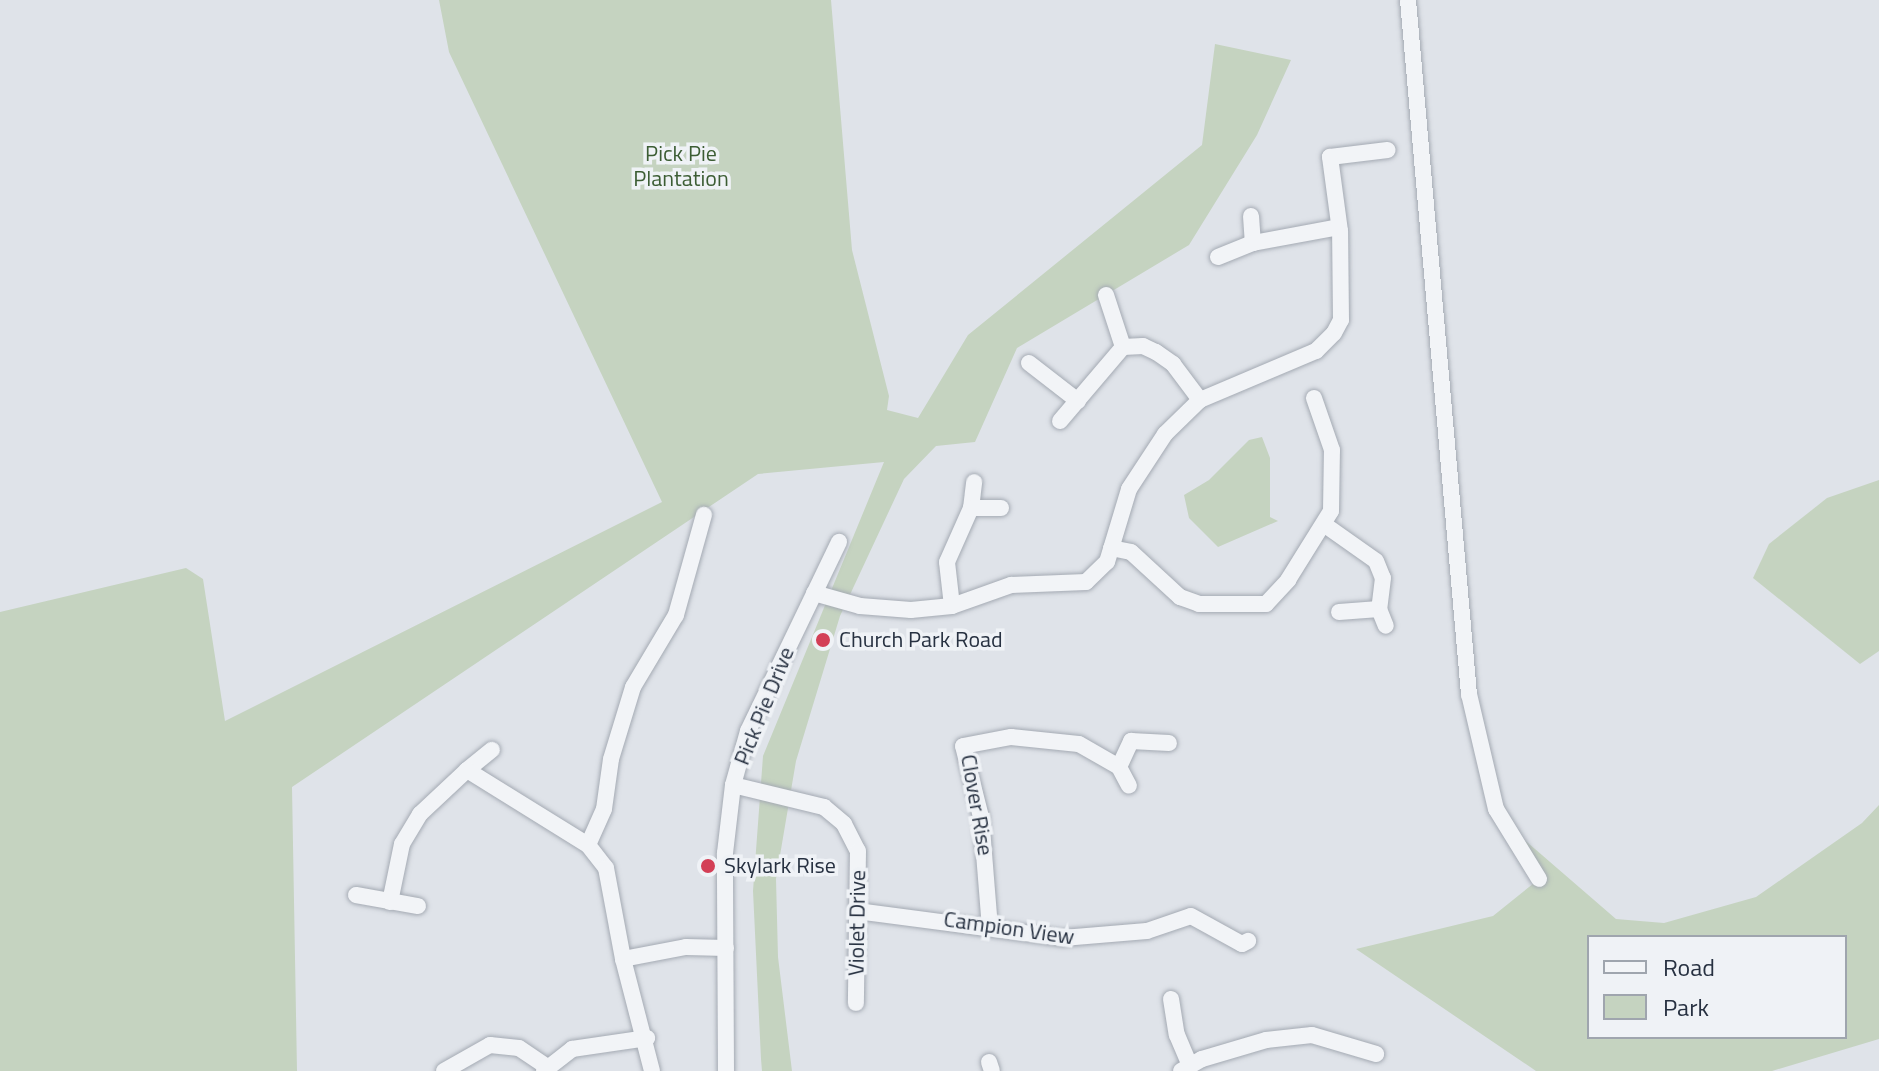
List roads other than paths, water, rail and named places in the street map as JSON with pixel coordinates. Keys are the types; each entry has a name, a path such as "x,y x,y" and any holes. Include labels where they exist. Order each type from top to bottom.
{"street":[{"path":"1408,0 1469,694 1496,809 1539,879"},
{"path":"814,593 860,606 952,606 1011,585 1050,593 1086,582 1107,562 1129,489 1165,434 1200,400 1316,351 1334,333 1341,320 1339,227 1330,157 1388,150"},
{"path":"1251,216 1253,243"},
{"path":"1218,257 1253,243 1339,227"},
{"path":"1106,295 1123,347"},
{"path":"1060,421 1123,347 1143,346 1156,352 1173,364 1200,400"},
{"path":"1029,363 1078,401"},
{"path":"1111,548 1146,561 1180,597 1244,608 1266,604 1325,525 1334,472 1314,398"},
{"path":"952,606 947,562 971,508 974,482"},
{"path":"971,508 1001,508"},
{"path":"588,845 604,809 611,759 633,687 676,615 704,515"},
{"path":"1325,525 1376,561 1383,578 1379,609 1386,626"},
{"name":"Pick Pie Drive","path":"726,1071 725,853 733,785 748,731 839,542"},
{"path":"1339,612 1379,609"},
{"name":"Clover Rise","path":"990,928 983,829 963,746 1011,737 1047,737 1079,744 1119,767"},
{"path":"1129,786 1119,767 1131,741 1169,743"},
{"path":"390,902 402,844 420,814 492,750"},
{"path":"467,770 588,845 606,868 623,959 647,1038 652,1071"},
{"name":"Violet Drive","path":"733,785 824,807 844,824 858,851 856,1003"},
{"path":"356,895 418,906"},
{"name":"Campion View","path":"857,911 1100,938 1191,916 1242,944 1248,941"},
{"path":"623,959 686,947 726,948"},
{"path":"1171,999 1185,1068 1266,1040 1312,1035 1376,1054"},
{"path":"444,1071 490,1045 519,1048 545,1068 572,1049 647,1038"}],"place":[{"name":"Church Park Road","path":"823,640"},
{"name":"Skylark Rise","path":"708,866"}],"park label":[{"name":"Pick Pie Plantation","path":"681,166"}]}
